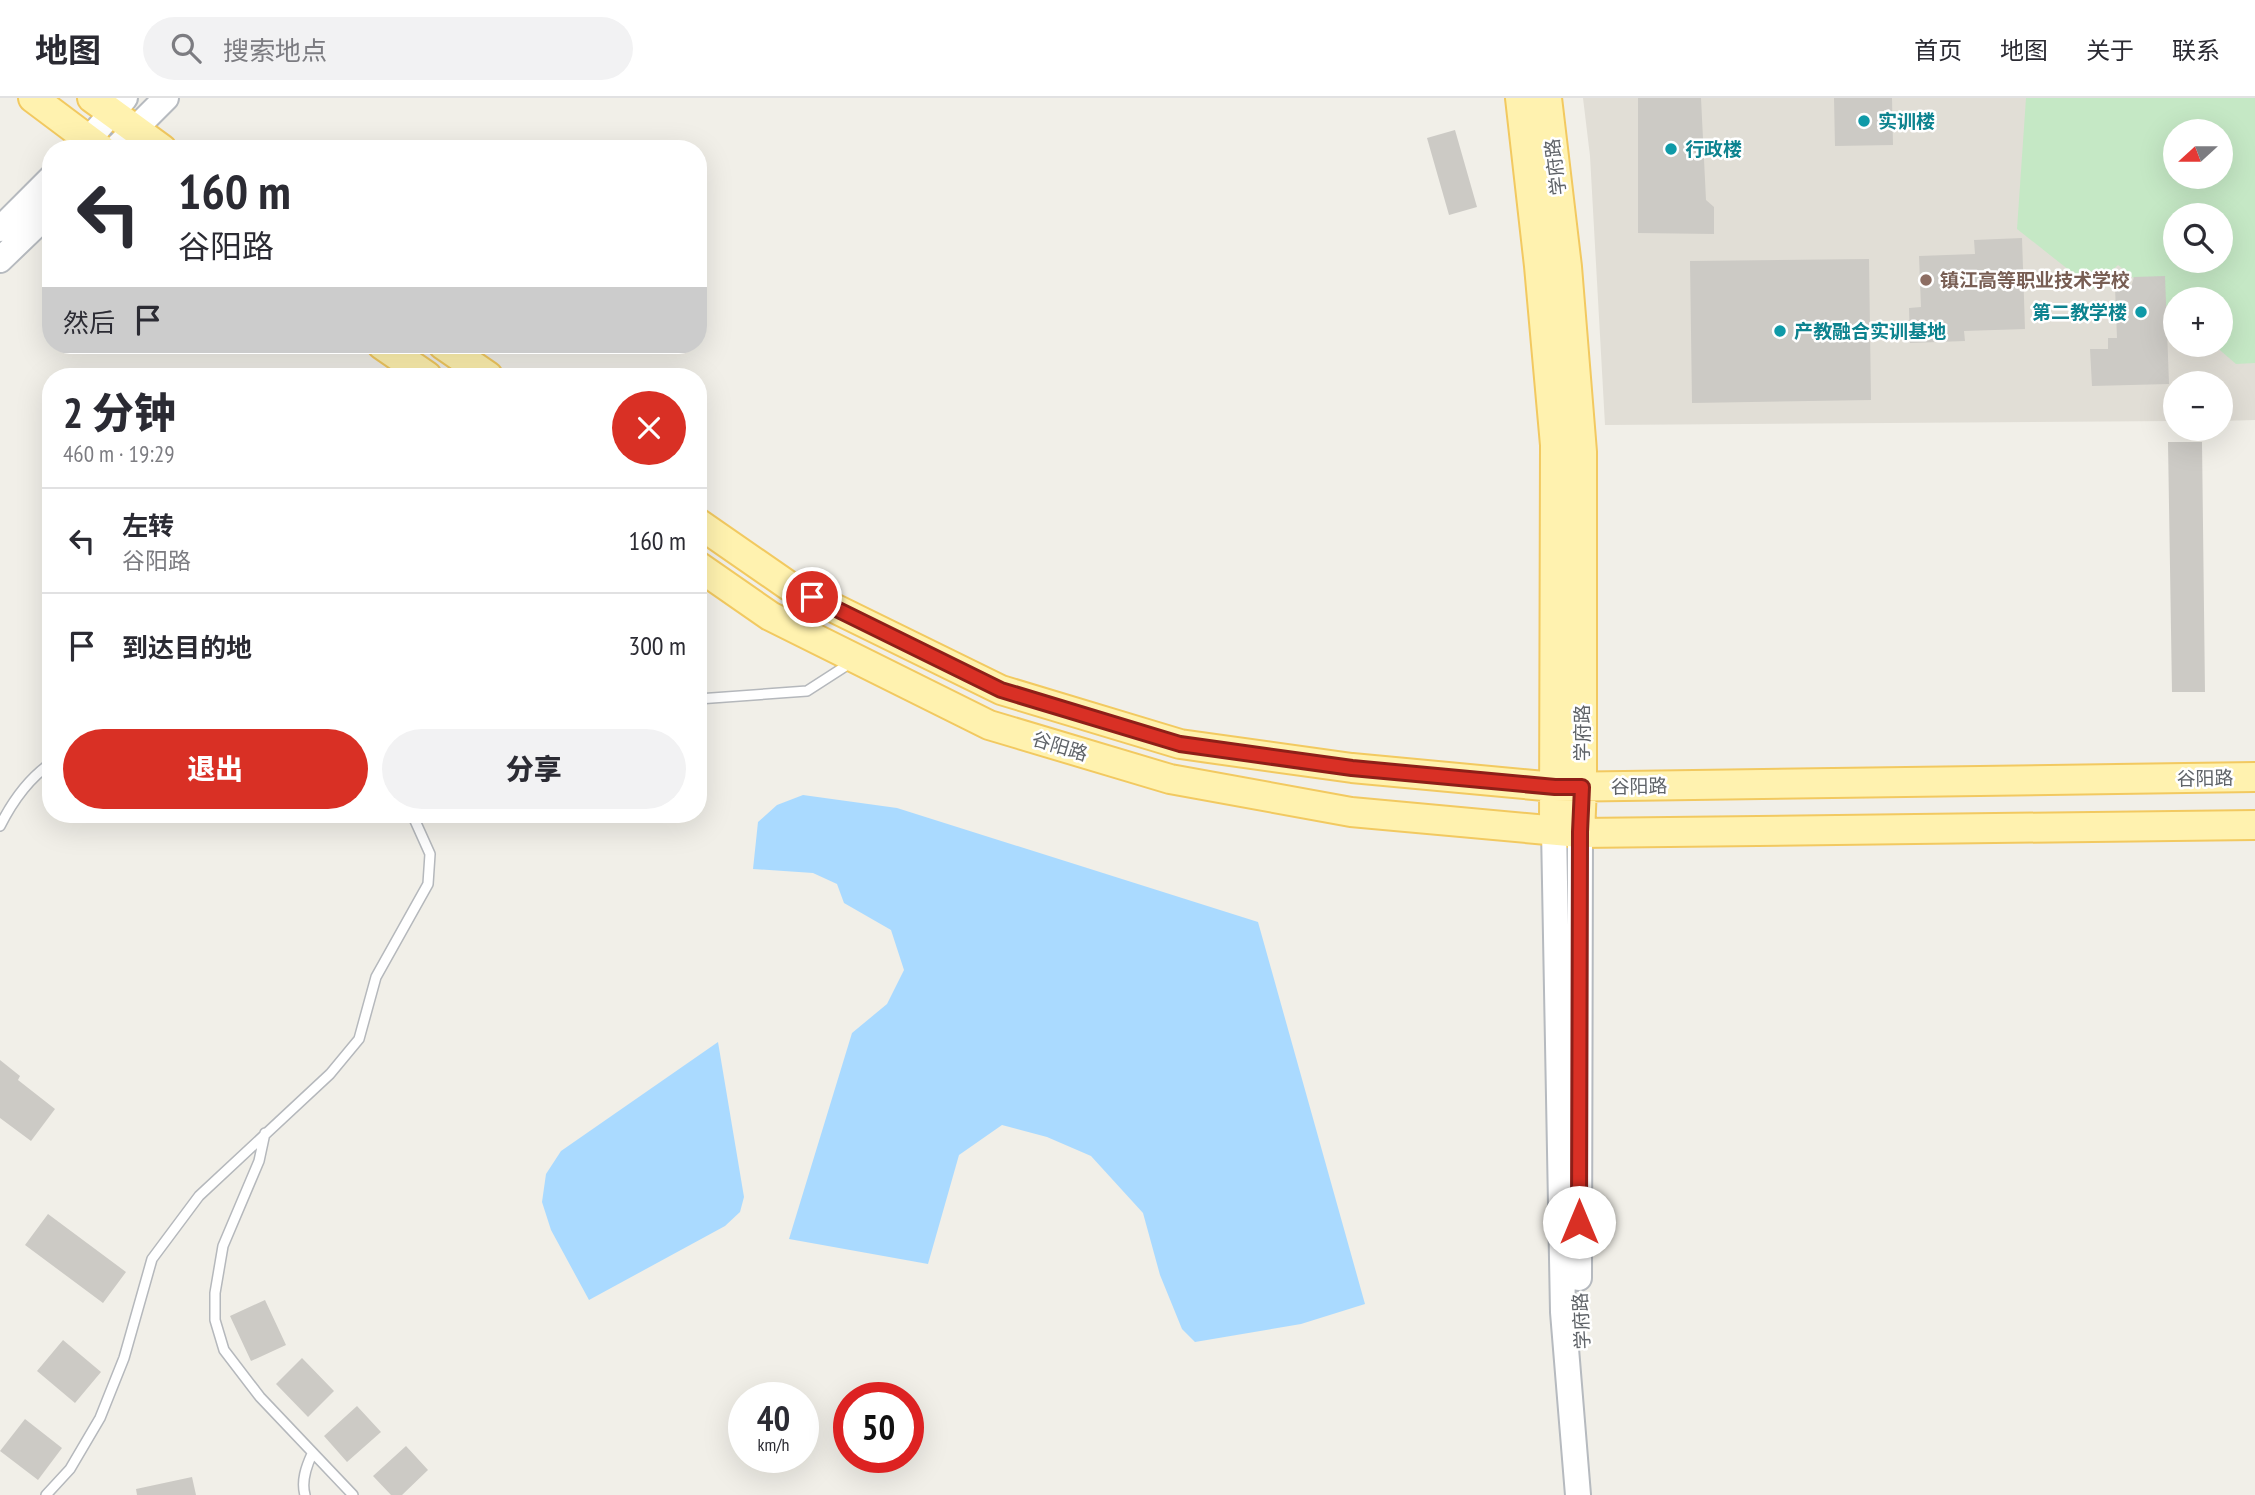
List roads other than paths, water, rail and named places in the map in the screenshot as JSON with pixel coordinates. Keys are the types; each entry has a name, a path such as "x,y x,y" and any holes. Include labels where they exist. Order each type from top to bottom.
{"main road":[{"path":"33,98 99,140"},
{"path":"108,140 166,98"},
{"name":"学府路","path":"1520,98 1555,444 1555,787 1567,831 1578,1305 1595,1495"},
{"name":"学府路","path":"1547,98 1567,267 1582,452 1582,787 1567,831 1563,1312 1578,1495"},
{"path":"104,140 109,103"},
{"path":"0,229 42,187"},
{"path":"0,260 42,220"},
{"path":"395,354 415,368"},
{"path":"456,354 476,368"},
{"name":"谷阳路","path":"707,529 789,586 1001,690 1180,744 1352,768 1555,787 2255,777"},
{"name":"谷阳路","path":"707,572 770,616 989,725 1170,779 1350,812 1567,831 2255,825"}],"lane":[{"path":"707,698 807,691 857,659"},
{"path":"0,826 12,802 42,769"},
{"path":"46,1495 70,1469 100,1418 124,1358 152,1259 199,1196 330,1074 359,1039 376,977 428,884 430,854 416,823"},
{"path":"265,1133 259,1161 223,1247 215,1293 215,1320 224,1350 260,1397 353,1495"},
{"path":"305,1495 303,1487 307,1466 313,1454"}],"water":[{"path":"803,795 897,808 1258,922 1365,1304 1301,1324 1195,1342 1182,1329 1160,1275 1143,1213 1091,1156 1047,1137 1002,1125 959,1155 928,1264 789,1239 852,1033 887,1004 904,970 891,930 844,903 837,884 813,873 753,869 758,822 777,805"},
{"path":"718,1042 744,1197 740,1212 725,1226 589,1300 551,1230 542,1202 546,1174 561,1151"}],"place":[{"name":"实训楼","path":"1864,121"},
{"name":"行政楼","path":"1671,149"},
{"name":"镇江高等职业技术学校","path":"1926,280"},
{"name":"第二教学楼","path":"2141,312"},
{"name":"产教融合实训基地","path":"1780,331"}]}
